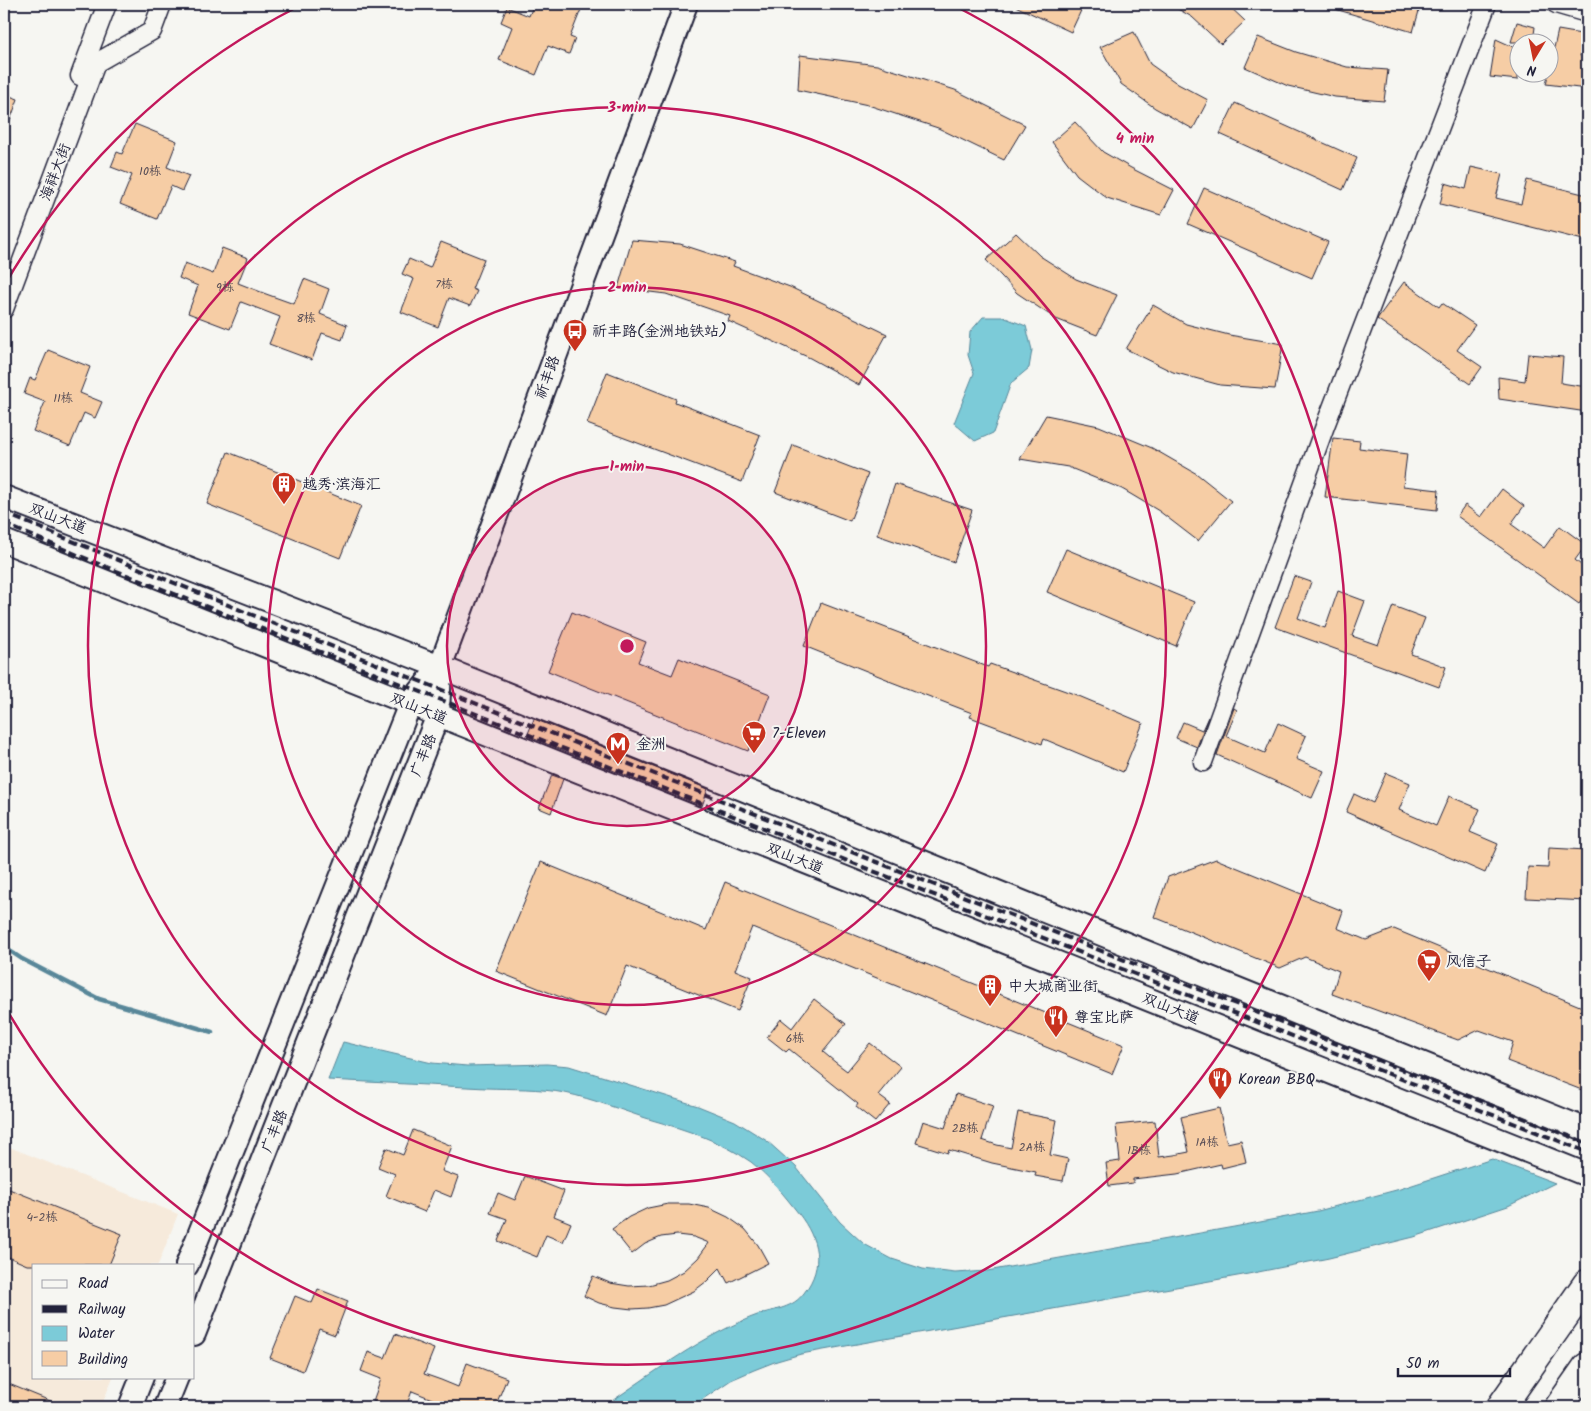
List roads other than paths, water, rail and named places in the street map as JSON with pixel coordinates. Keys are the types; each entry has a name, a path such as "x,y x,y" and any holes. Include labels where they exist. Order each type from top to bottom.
{"main road":[{"path":"1501,1407 1587,1284"},
{"path":"1559,1407 1587,1367"}],"street":[{"name":"海祥大街","path":"4,275 107,4"},
{"name":"海祥大街","path":"4,308 96,63 152,31 162,4"},
{"name":"祈丰路","path":"440,667 686,4"},
{"path":"1203,762 1326,426 1486,4"},
{"path":"1556,4 1587,13"},
{"path":"99,25 101,35 107,44 121,48"},
{"name":"双山大道","path":"4,497 440,667 1587,1130"},
{"name":"双山大道","path":"4,541 1587,1175"},
{"name":"广丰路","path":"187,1264 410,704 440,667"},
{"name":"广丰路","path":"195,1331 438,716 440,667"},
{"path":"130,1407 142,1378"},
{"path":"165,1407 176,1378"}],"water":[{"path":"983,317 1003,317 1026,326 1032,350 1029,368 1011,383 993,433 975,441 954,423 974,373 968,355 970,332"},
{"path":"343,1042 432,1063 467,1066 547,1064 569,1066 698,1106 735,1121 767,1141 796,1167 840,1222 864,1244 892,1259 923,1269 955,1273 987,1271 1318,1211 1400,1189 1492,1159 1555,1183 1508,1206 1414,1237 1329,1258 801,1354 777,1361 731,1380 691,1407 603,1407 698,1344 739,1323 789,1305 800,1298 811,1283 817,1263 814,1243 806,1223 782,1193 751,1162 716,1142 691,1132 587,1098 555,1091 328,1080"}],"waterway":[{"path":"4,947 22,959 99,999 212,1032"}],"railway":[{"path":"4,513 250,614 1587,1143"},
{"path":"4,524 99,564 708,806 1587,1152"}],"place":[{"name":"祈丰路(金洲地铁站)","path":"575,352"},
{"name":"越秀·滨海汇","path":"284,505"},
{"name":"7-Eleven","path":"754,754"},
{"name":"金洲","path":"618,765"},
{"name":"风信子","path":"1429,982"},
{"name":"中大城商业街","path":"990,1007"},
{"name":"尊宝比萨","path":"1056,1038"},
{"name":"Korean BBQ","path":"1220,1100"}]}
